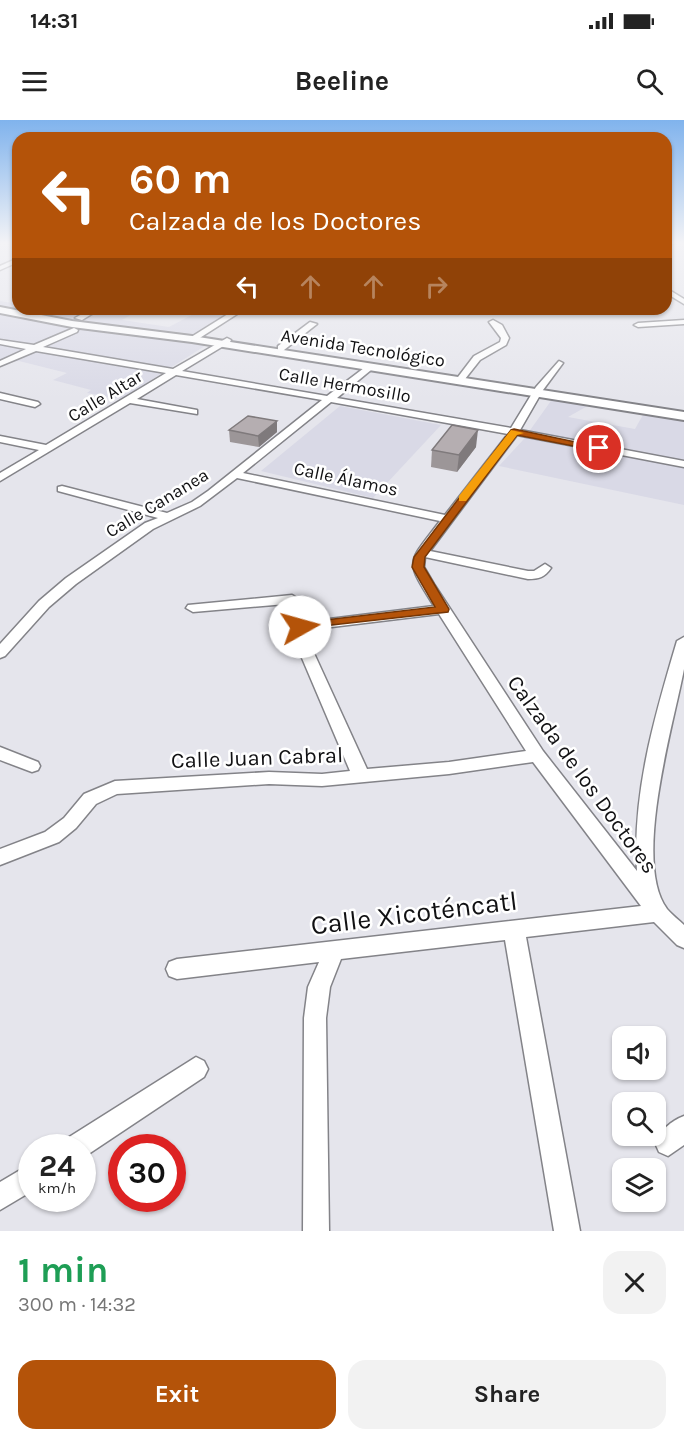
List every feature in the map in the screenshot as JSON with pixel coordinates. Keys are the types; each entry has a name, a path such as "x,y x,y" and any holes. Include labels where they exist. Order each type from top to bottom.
{"main road":[{"name":"Avenida Tecnológico","path":"26,315 72,324 196,337"},
{"name":"Avenida Tecnológico","path":"53,315 77,324 196,337 368,368 538,391"},
{"name":"Avenida Tecnológico","path":"224,342 281,348 684,414"}],"street":[{"path":"0,364 34,348 88,315"},
{"path":"196,337 231,315"},
{"path":"462,377 477,358 503,343 504,333 492,322"},
{"path":"638,325 684,322"},
{"path":"281,348 314,324"},
{"name":"Calle Hermosillo","path":"0,342 330,399 684,464"},
{"name":"Calle Altar","path":"0,478 224,342"},
{"path":"545,568 537,575 528,575 422,553 514,432 538,391 559,363"},
{"name":"Calle Cananea","path":"0,653 44,604 71,581 142,531 196,504 237,475 368,368"},
{"path":"0,396 35,404"},
{"path":"130,400 194,412"},
{"path":"0,439 49,449"},
{"name":"Calle Álamos","path":"237,475 447,519"},
{"path":"62,489 169,517"},
{"name":"Calzada de los Doctores","path":"422,553 418,567 537,755 658,913 684,939"},
{"path":"193,608 292,599 306,651 361,776"},
{"path":"300,627 443,609"},
{"path":"658,913 647,878 647,814 655,764 675,671 684,641"},
{"path":"0,753 32,766"},
{"name":"Calle Juan Cabral","path":"0,857 52,837 70,823 90,799 115,788 176,782 269,778 322,780 449,768 537,755"},
{"name":"Calle Xicoténcatl","path":"177,969 658,913"},
{"path":"514,930 567,1231"},
{"path":"316,1231 315,1018 319,987 334,951"},
{"path":"96,1134 195,1069"},
{"path":"0,1197 18,1185"}],"shaded area":[{"path":"0,301 12,303 12,315 131,315 122,320 169,327 192,315 226,315 185,341 208,344 121,399 87,393 91,390 53,380 67,373 19,361 0,363"},
{"path":"553,398 591,404 568,417 635,429 644,413 684,419 684,505 499,466 523,440"},
{"path":"340,406 441,425 373,498 261,471"}],"building":[{"path":"248,416 277,421 258,436 229,430"},
{"path":"452,425 478,430 459,455 432,450"}],"slow traffic":[{"path":"463,498 514,432 520,433"}],"route":[{"path":"300,627 443,609 418,567 419,557 514,432 599,448"}]}
